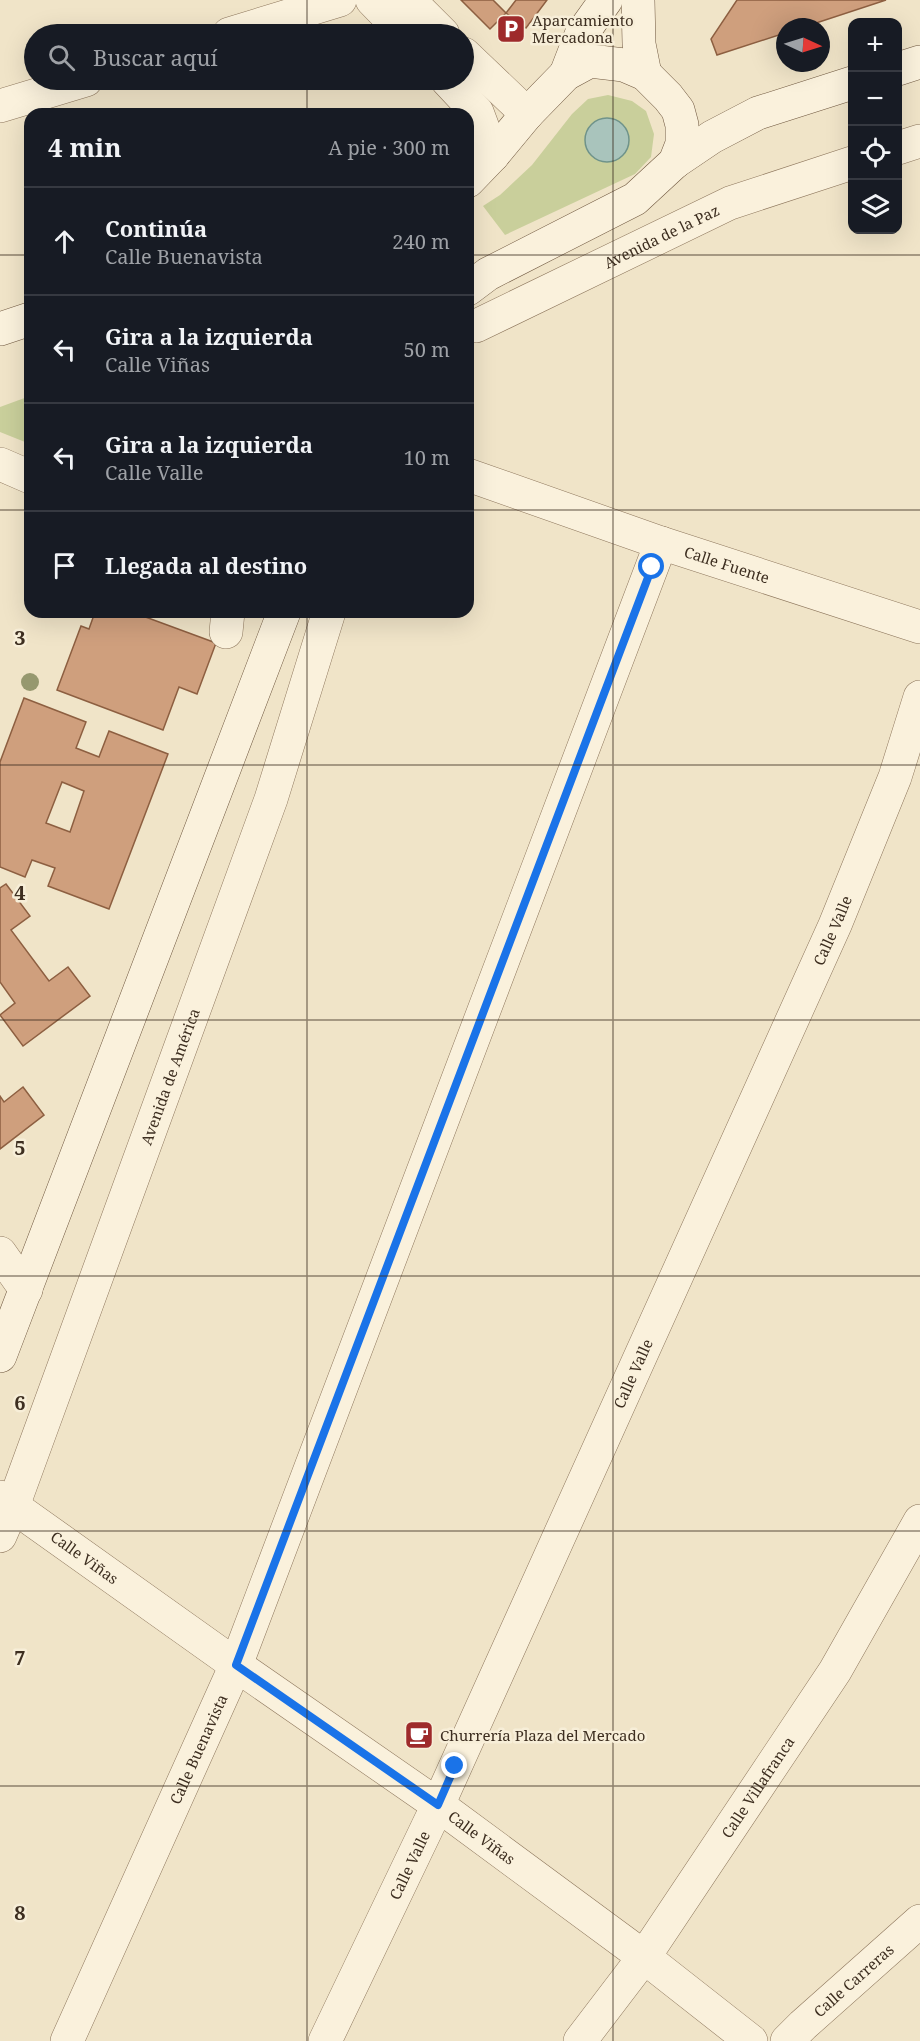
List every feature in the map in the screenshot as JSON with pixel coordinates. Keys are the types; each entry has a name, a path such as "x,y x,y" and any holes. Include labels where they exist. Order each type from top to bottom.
{"street":[{"path":"262,24 340,0"},
{"path":"372,0 395,24"},
{"path":"409,0 433,24"},
{"path":"566,74 581,35 606,0"},
{"path":"638,0 639,44 645,74"},
{"path":"474,176 527,114 566,74 590,61 624,65 645,74 668,97 678,110 682,125 682,144 675,162"},
{"path":"902,67 920,62"},
{"path":"474,64 527,114"},
{"path":"474,284 488,274 635,199 675,162 712,137 758,113 848,84"},
{"path":"0,106 53,90"},
{"path":"456,90 473,108"},
{"path":"474,109 493,155"},
{"path":"678,110 709,116 758,113"},
{"path":"902,146 920,141"},
{"name":"Avenida de la Paz","path":"476,326 730,203 848,164"},
{"path":"0,329 24,321"},
{"path":"0,464 24,474"},
{"name":"Calle Fuente","path":"474,478 661,543 920,627"},
{"name":"Calle Buenavista","path":"67,2041 236,1665 661,543"},
{"path":"266,618 268,651"},
{"path":"0,1356 282,618"},
{"name":"Avenida de América","path":"0,1536 7,1502 271,799 327,618"},
{"name":"Calle Valle","path":"326,2041 438,1805 835,925 895,777 920,697"},
{"path":"0,1253 26,1290"},
{"name":"Calle Viñas","path":"7,1502 438,1805 644,1957 751,2041"},
{"name":"Calle Villafranca","path":"580,2041 644,1957 835,1671 920,1521"},
{"name":"Calle Carreras","path":"787,2041 802,2025 920,1921"}],"green space":[{"path":"608,95 632,101 646,111 654,134 651,157 635,174 505,235 483,206 500,195 532,165 572,114 588,99"},
{"path":"24,398 24,442 0,432 0,407"}],"water":[{"path":"607,118 623,124 629,140 623,156 607,162 591,156 585,140 591,124"}],"building":[{"path":"461,0 493,0 506,13 490,29"},
{"path":"516,0 547,0 526,28 506,13"},
{"path":"737,0 886,0 830,18 776,18 776,36 717,55 711,39"},
{"path":"93,618 148,618 216,643 197,694 179,687 163,730 57,690 81,626 89,629"},
{"path":"24,698 86,722 76,748 99,757 109,731 168,754 109,909 48,886 55,868 32,860 25,877 0,867 0,762","holes":["62,782 84,791 70,832 46,823"]},
{"path":"6,884 30,916 11,930 49,981 68,967 90,996 23,1046 0,1015 15,1003 0,982 0,888"},
{"path":"23,1087 44,1115 0,1149 0,1096 4,1102"}],"place":[{"name":"Aparcamiento Mercadona","path":"511,29"},
{"name":"Churrería Plaza del Mercado","path":"419,1735"}],"route":[{"path":"455,1766 438,1805 236,1665 652,567"}]}
